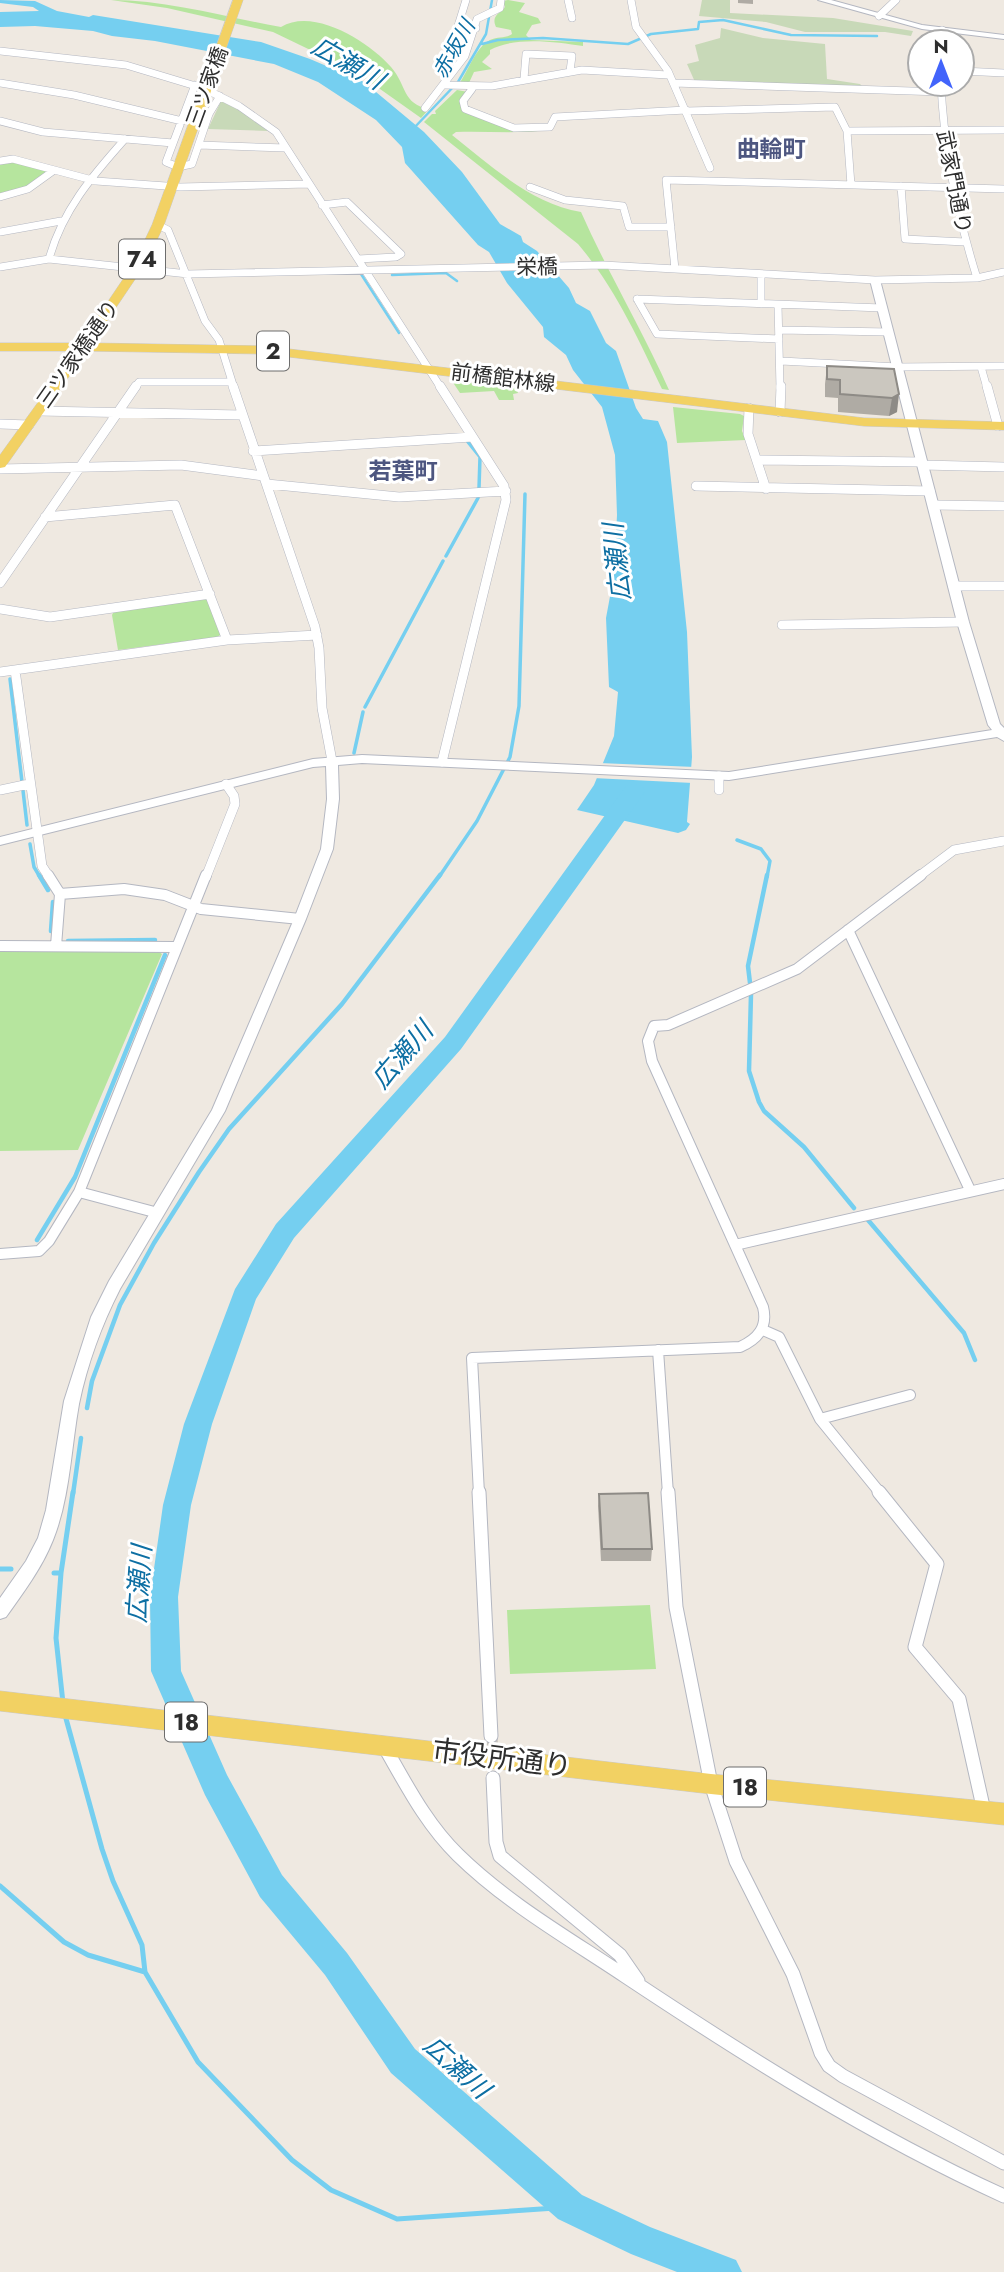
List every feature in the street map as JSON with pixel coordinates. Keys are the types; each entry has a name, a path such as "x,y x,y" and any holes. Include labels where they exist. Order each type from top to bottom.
{"main road":[{"name":"三ツ家橋","path":"179,164 238,0"},
{"name":"三ツ家橋通り","path":"0,467 137,269 158,225 179,164"},
{"name":"前橋館林線","path":"0,347 221,348 281,352 780,412 913,425 1001,426"},
{"name":"市役所通り","path":"0,1701 383,1744 489,1746 711,1784 994,1812"}],"street":[{"path":"466,0 458,26 476,28"},
{"path":"425,108 460,65 476,28 477,19 500,8 500,0"},
{"path":"568,0 572,18"},
{"path":"631,0 634,20 674,83 710,168"},
{"path":"821,0 933,28"},
{"path":"879,16 896,0"},
{"path":"976,34 1004,37"},
{"path":"0,51 130,65 197,86 192,89 166,162 192,164 217,94 274,130 431,370 506,491 503,515 442,762"},
{"path":"524,79 526,54 572,56 570,71"},
{"path":"445,85 472,89 570,71 615,70 668,75"},
{"path":"976,71 1004,72"},
{"path":"0,83 84,97 182,121"},
{"path":"674,83 906,92"},
{"path":"472,89 463,101 465,110 518,129 550,127 555,117 831,105 835,107 847,131 851,184"},
{"name":"武家門通り","path":"941,98 951,187 977,278"},
{"path":"0,121 43,132 173,143"},
{"path":"847,131 1004,130"},
{"path":"49,259 61,221 88,180 125,139"},
{"path":"199,145 286,148"},
{"path":"0,161 13,159 88,180 171,186 309,184"},
{"path":"753,182 754,169"},
{"path":"0,197 29,189 53,171"},
{"path":"675,270 666,180 1004,189"},
{"path":"901,186 905,239 965,242"},
{"path":"530,187 565,200 623,206 629,227 671,227"},
{"path":"322,205 347,202 401,254 397,257 358,259"},
{"path":"0,232 61,221"},
{"path":"0,1612 46,1538 54,1510 72,1401 98,1317 114,1285 218,1111 327,849 333,799 332,761 317,635 241,415 219,340 205,321 168,230 158,225"},
{"name":"栄橋","path":"0,267 49,259 188,274 603,265 875,280 977,278 1004,272"},
{"path":"761,275 761,304"},
{"path":"875,280 963,622 994,725 1003,734"},
{"path":"779,339 657,334 637,299 882,309"},
{"path":"778,304 780,412"},
{"path":"779,330 889,332"},
{"path":"781,362 898,367 1004,366"},
{"path":"981,366 1001,426"},
{"path":"2,578 139,382 232,382"},
{"path":"749,408 748,434 766,489"},
{"path":"39,411 241,415"},
{"path":"0,424 29,425"},
{"path":"253,451 472,437"},
{"path":"758,460 1004,467"},
{"path":"0,467 181,465 265,480 399,497 506,491"},
{"path":"696,486 930,491"},
{"path":"44,517 175,505 226,640"},
{"path":"933,505 1004,506"},
{"path":"953,586 1004,586"},
{"path":"0,609 50,617 210,594"},
{"path":"782,625 963,622"},
{"path":"0,672 226,640 317,635"},
{"path":"15,670 42,866 60,894 57,946"},
{"path":"0,841 296,766 332,761 442,762 739,775 1003,734"},
{"path":"715,775 719,790"},
{"path":"0,790 29,783"},
{"path":"0,1254 39,1251 49,1241 79,1192 175,947 235,804 234,796 226,784"},
{"path":"489,1746 472,1358 740,1347 757,1339 763,1330 766,1315 652,1061 649,1036 654,1026 668,1024 797,969 954,850 1004,841"},
{"path":"60,894 124,889 165,895 193,906 300,919"},
{"path":"848,930 970,1190"},
{"path":"0,947 175,947"},
{"path":"734,1245 1004,1184"},
{"path":"79,1192 158,1213"},
{"path":"763,1330 779,1337 820,1419 937,1563 915,1647 959,1699 994,1812"},
{"path":"658,1350 676,1607 711,1784 736,1861 793,1974 813,2033 829,2066 1004,2163"},
{"path":"820,1419 910,1395"},
{"path":"383,1744 407,1788 436,1832 459,1856 500,1889 644,1989 860,2124 1004,2196"},
{"path":"493,1778 496,1842 500,1856 620,1955 644,1989"}],"green space":[{"path":"111,0 175,6 281,27 294,22 325,24 369,47 391,67 409,98 429,109 421,118 356,72 273,32 167,8"},
{"path":"702,0 730,0 730,13 833,18 906,30 906,35 885,32 805,32 766,22 699,16"},
{"path":"503,1 525,3 519,12 538,18 541,23 532,25 526,35 531,40 583,42 583,46 536,41 500,46 490,50 490,54 482,62 492,69 474,72 468,85 459,84 485,43 512,34 511,30 496,27 494,20 505,7"},
{"path":"721,28 763,38 825,44 827,79 860,84 863,87 695,82 687,64 699,61 695,45 720,38"},
{"path":"457,90 468,92 460,100 462,110 466,112 510,129 548,130 456,132 452,135 528,192 563,208 581,212 669,390 662,389 614,295 578,244 424,122 432,114 436,114 435,111"},
{"path":"221,101 238,109 268,131 208,129"},
{"path":"12,161 46,173 26,187 0,195 0,164"},
{"path":"452,381 516,388 518,393 513,394 514,400 499,400 494,391 460,393"},
{"path":"673,407 740,414 744,416 742,431 746,440 677,443"},
{"path":"202,598 208,600 221,634 218,637 118,650 112,615 114,611"},
{"path":"0,951 162,954 78,1150 0,1151"},
{"path":"650,1605 656,1669 510,1674 507,1610"}],"water":[{"path":"0,0 35,1 57,11 89,17 93,15 261,42 364,82 424,132 462,172 500,224 521,236 523,242 537,251 569,288 576,303 590,311 606,343 616,351 636,408 643,419 658,421 667,442 687,632 692,757 687,822 690,824 686,830 678,833 577,810 594,785 614,736 618,692 609,687 606,618 614,575 617,515 615,455 602,407 573,370 566,355 544,337 543,327 507,283 489,252 478,245 405,163 402,147 376,120 318,82 274,64 155,41 93,31 35,26 0,27 0,12 39,11 33,7 0,3"}],"pier":[{"path":"599,763 695,767 693,783 593,778"}],"building":[{"path":"827,366 894,369 899,394 892,398 840,394 840,380 827,379"},
{"path":"648,1493 652,1549 602,1549 599,1494"}],"waterway":[{"name":"赤坂川","path":"412,130 458,82 486,34 492,0"},
{"path":"482,44 498,40 543,38 628,44 651,34 698,29 699,22 723,20 791,35 877,36"},
{"path":"392,275 446,273 457,281"},
{"path":"361,274 399,333"},
{"path":"468,442 480,457 479,488"},
{"path":"439,877 477,821 510,757 519,706 525,494"},
{"path":"446,556 478,498"},
{"path":"365,707 443,561"},
{"path":"10,679 27,825"},
{"path":"354,753 363,712"},
{"name":"広瀬川","path":"634,791 453,1043 285,1231 244,1296 198,1424 177,1505 164,1597 166,1671 216,1785 271,1886 336,1964 403,2061 570,2207 643,2242 724,2272"},
{"path":"737,840 761,849 770,861 767,877"},
{"path":"30,844 34,867 40,877"},
{"path":"39,875 48,890"},
{"path":"87,1408 92,1381 120,1305 154,1243 199,1172 229,1129 342,1004 440,875"},
{"path":"750,983 748,966 767,875"},
{"path":"51,931 53,902"},
{"path":"68,941 155,940"},
{"path":"37,1240 75,1177 165,955"},
{"path":"751,994 749,1071 759,1102 764,1111 804,1147 854,1208"},
{"path":"868,1220 964,1333 975,1360"},
{"path":"73,1494 81,1438"},
{"path":"61,1573 73,1492"},
{"path":"0,1569 11,1569"},
{"path":"54,1573 61,1573"},
{"path":"61,1573 56,1638 63,1703"},
{"path":"65,1715 102,1849 113,1881 142,1945 145,1972"},
{"path":"0,1886 64,1942 88,1955 145,1972"},
{"path":"145,1972 198,2062 292,2160 331,2190 397,2219 570,2207"}],"tunnel":[{"path":"491,1736 493,1778"}],"district":[{"name":"曲輪町","path":"771,149"},
{"name":"若葉町","path":"403,471"}]}
